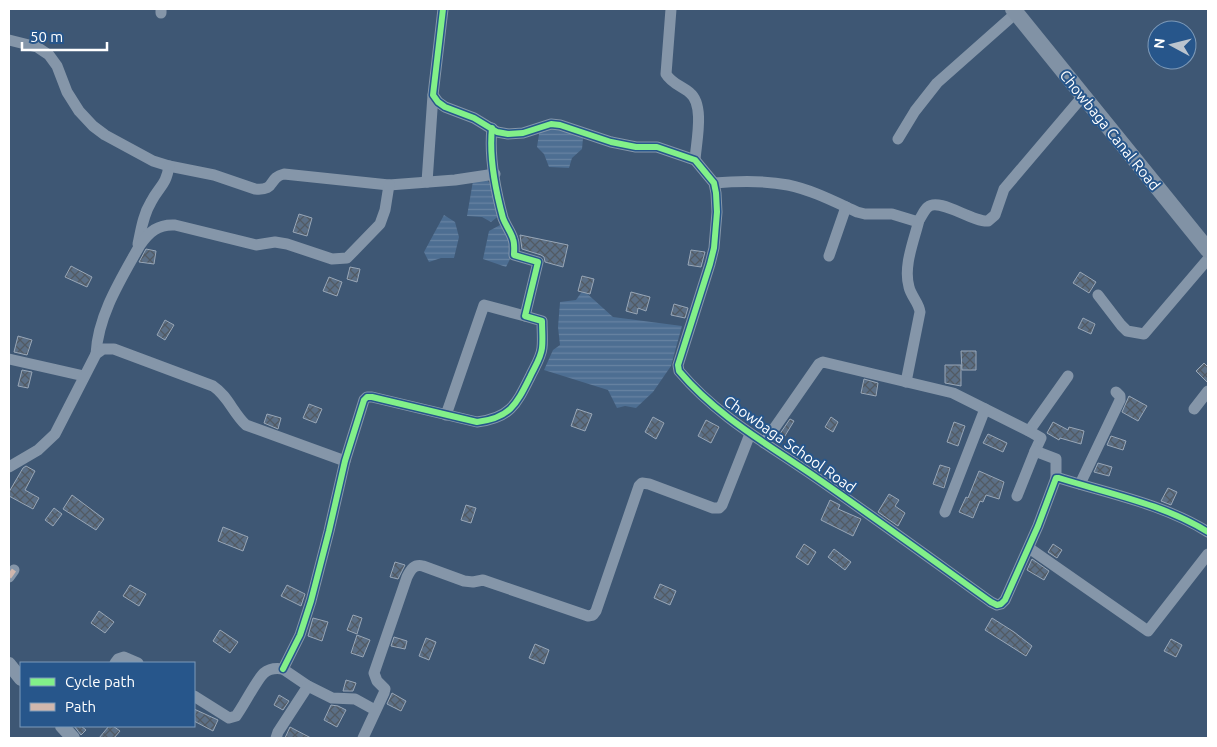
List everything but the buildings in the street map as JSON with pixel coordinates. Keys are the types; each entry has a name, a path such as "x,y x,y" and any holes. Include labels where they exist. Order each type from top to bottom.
{"main road":[{"name":"Chowbaga Canal Road","path":"1014,11 1208,250"}],"street":[{"path":"427,182 433,95 443,9"},
{"path":"672,9 666,74 670,80 690,92 696,98 699,107 695,160"},
{"path":"898,139 915,111 937,83 1014,11"},
{"path":"9,40 37,48 49,55 57,66 67,92 79,112 93,126 153,161 169,166 214,175 254,189 266,189 276,177 284,174 389,185 495,174"},
{"path":"433,95 444,107 474,118 497,132 508,134 523,133 551,124 560,125 611,142 636,147 657,147 695,160 714,182 755,181 787,184 865,214 883,213 915,221 919,220"},
{"path":"906,382 920,312 919,306 909,289 906,277 919,220 928,207 934,204 976,219 988,221 994,215 1004,189 1083,96"},
{"path":"492,128 491,141 495,174 503,218 514,240 514,255 538,262 525,316"},
{"path":"136,251 146,212 167,179 169,166"},
{"name":"Chowbaga School Road","path":"714,182 717,212 714,248 678,368 681,374 707,401 750,434 811,474 996,604 1001,604 1005,600 1029,548 1056,478"},
{"path":"9,467 38,450 54,434 96,354 97,337 104,316 136,251 147,235 155,228 167,224 256,245 274,242 281,243 332,258 347,258 380,224 385,210 389,185"},
{"path":"829,256 846,208"},
{"path":"1098,296 1127,330 1144,334 1208,259"},
{"path":"283,670 300,635 311,601 345,461 364,400 367,397 372,397 446,415 477,422 493,420 505,413 518,400 536,365 542,350 542,321 484,305 446,415"},
{"path":"96,354 103,349 114,349 213,386 222,392 239,418 246,425 345,461"},
{"path":"9,359 84,376"},
{"path":"764,443 818,364 822,362 953,393 1041,438 1017,496"},
{"path":"1029,431 1068,376"},
{"path":"1080,484 1120,400 1120,396 1116,392"},
{"path":"1194,409 1208,392"},
{"path":"945,512 985,409"},
{"path":"363,738 385,689 377,681 374,673 407,577 412,568 417,565 423,566 469,582 483,580 588,616 592,615 596,611 639,486 649,484 713,508 719,508 722,506 750,434"},
{"path":"1035,451 1056,459 1056,478 1176,514 1208,532"},
{"path":"1029,548 1148,631 1208,554"},
{"path":"116,662 124,656 136,662"},
{"path":"9,664 20,678"},
{"path":"195,697 229,718 233,718 264,673 272,669 283,670 332,698 355,699 375,710"},
{"path":"276,738 308,686"}],"water":[{"path":"554,122 583,138 582,149 572,158 569,168 549,167 544,154 537,147 540,128"},
{"path":"484,176 497,193 500,215 491,222 482,217 467,216 473,181"},
{"path":"444,215 455,222 459,237 454,258 441,258 429,262 424,252"},
{"path":"500,225 511,232 513,253 506,267 483,259 489,231"},
{"path":"583,290 613,317 682,326 671,366 653,392 636,408 625,406 617,408 608,390 544,370 553,350 560,345 558,327 560,302 576,300"}],"marked path":[{"path":"9,577 14,570"}],"cycle path":[{"path":"443,9 433,95 445,107 474,118 497,132 508,134 523,133 551,124 560,125 611,142 636,147 657,147 695,160 714,183 717,212 714,248 678,365 679,371 693,387 741,427 856,505 991,602 997,605 1005,600 1038,526 1056,478 1155,507 1191,522 1208,532"},
{"path":"283,669 300,635 311,601 345,461 364,400 367,397 372,397 477,422 488,420 505,413 511,408 525,387 537,363 542,345 542,321 525,316 538,262 514,255 514,241 503,218 496,185 491,150 492,128"}]}
